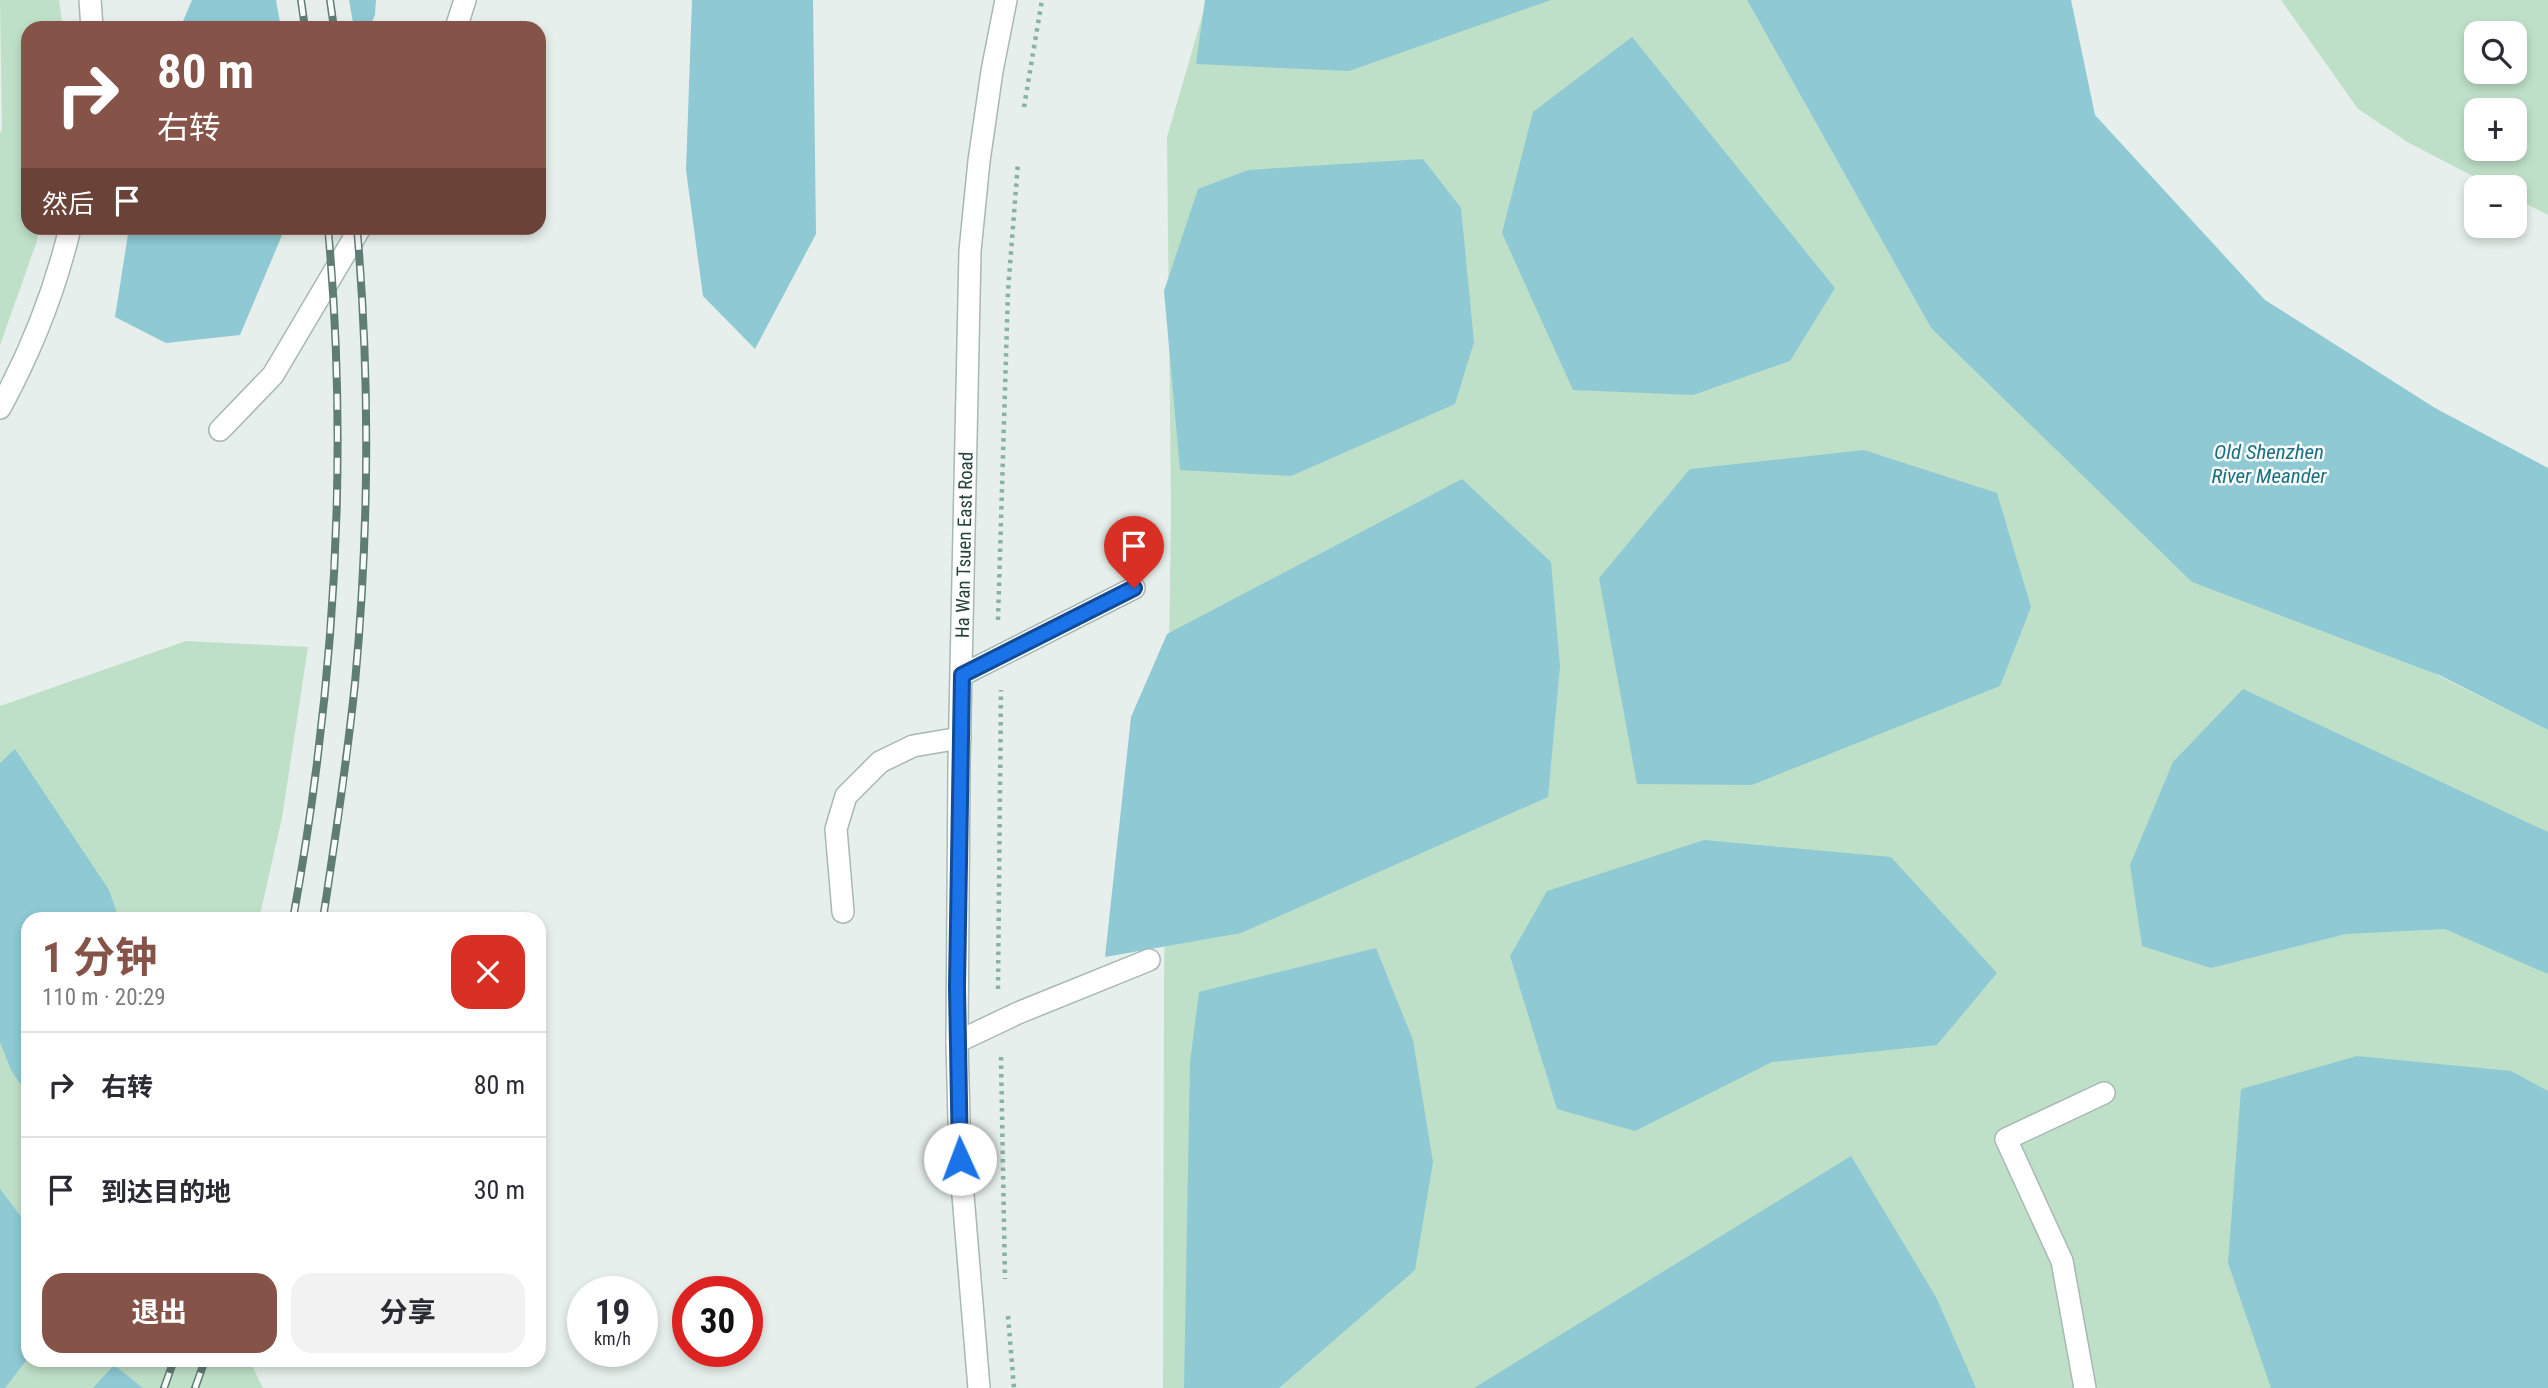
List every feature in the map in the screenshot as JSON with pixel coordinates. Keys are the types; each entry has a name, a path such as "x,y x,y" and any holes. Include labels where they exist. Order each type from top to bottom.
{"street":[{"path":"90,0 92,21"},
{"path":"458,21 465,0"},
{"name":"Ha Wan Tsuen East Road","path":"979,1388 965,1231 957,1042 960,738 970,251 989,97 1006,0"},
{"path":"0,408 34,338 68,235"},
{"path":"220,430 273,375 356,235"},
{"path":"962,675 1134,588"},
{"path":"843,912 836,829 846,796 880,762 913,746 960,738"},
{"path":"957,1042 1018,1013 1149,960"},
{"path":"2085,1388 2062,1261 2006,1139 2104,1093"}],"path":[{"path":"1024,107 1042,0"},
{"path":"998,625 1009,291 1018,162"},
{"path":"998,997 1002,679"},
{"path":"1000,1049 1006,1291"},
{"path":"1007,1305 1014,1388"}],"green space":[{"path":"0,0 59,0 62,21 21,21 21,235 37,235 0,345 0,134"},
{"path":"1207,0 1747,0 1931,328 2439,676 2548,730 2548,1388 1163,1388 1164,982 1171,514 1167,137"},
{"path":"2281,0 2548,0 2548,215 2527,204 2527,175 2471,175 2409,143 2358,109"},
{"path":"186,641 308,647 282,818 261,912 21,912 21,1367 252,1367 263,1388 0,1388 0,706"}],"water":[{"path":"192,0 376,0 372,21 183,21"},
{"path":"692,0 813,0 816,234 755,349 703,296 686,170"},
{"path":"1205,0 1551,0 1349,71 1196,64"},
{"name":"Old Shenzhen River Meander","path":"1747,0 2071,0 2095,115 2265,300 2435,408 2548,468 2548,730 2439,675 2192,582 1931,328"},
{"path":"1632,37 1835,288 1790,361 1693,395 1573,390 1502,233 1533,112"},
{"path":"1423,159 1461,208 1474,342 1455,404 1291,476 1180,470 1164,291 1198,189 1248,170"},
{"path":"128,235 282,235 240,335 166,343 115,317"},
{"path":"1864,450 1997,493 2031,607 2000,686 1752,785 1637,784 1599,578 1690,469"},
{"path":"1462,479 1551,562 1560,666 1548,797 1241,933 1105,957 1131,717 1167,634"},
{"path":"2243,689 2548,832 2548,974 2445,929 2346,934 2211,968 2142,946 2130,865 2173,762"},
{"path":"15,749 109,890 117,912 21,912 21,1085 11,1070 0,1042 0,763"},
{"path":"1704,840 1891,857 1997,973 1937,1045 1772,1062 1635,1131 1557,1109 1510,956 1547,891"},
{"path":"1376,948 1413,1040 1433,1162 1415,1270 1279,1388 1184,1388 1190,1062 1199,992"},
{"path":"2357,1056 2511,1071 2548,1091 2548,1388 2271,1388 2228,1263 2241,1089"},
{"path":"1851,1156 1936,1297 1976,1388 1474,1388"},
{"path":"0,1189 21,1217 21,1367 5,1388 0,1388"},
{"path":"112,1367 117,1367 143,1388 93,1388"}],"pier":[{"path":"276,0 349,0 353,21 280,21"}],"railway":[{"path":"301,0 304,21"},
{"path":"330,0 333,21"},
{"path":"294,912 319,748 334,575 337,401 328,235"},
{"path":"324,912 352,713 363,569 366,398 358,235"},
{"path":"164,1388 172,1367"},
{"path":"195,1388 202,1367"}],"route":[{"path":"960,1159 957,987 962,675 1134,588"}]}
